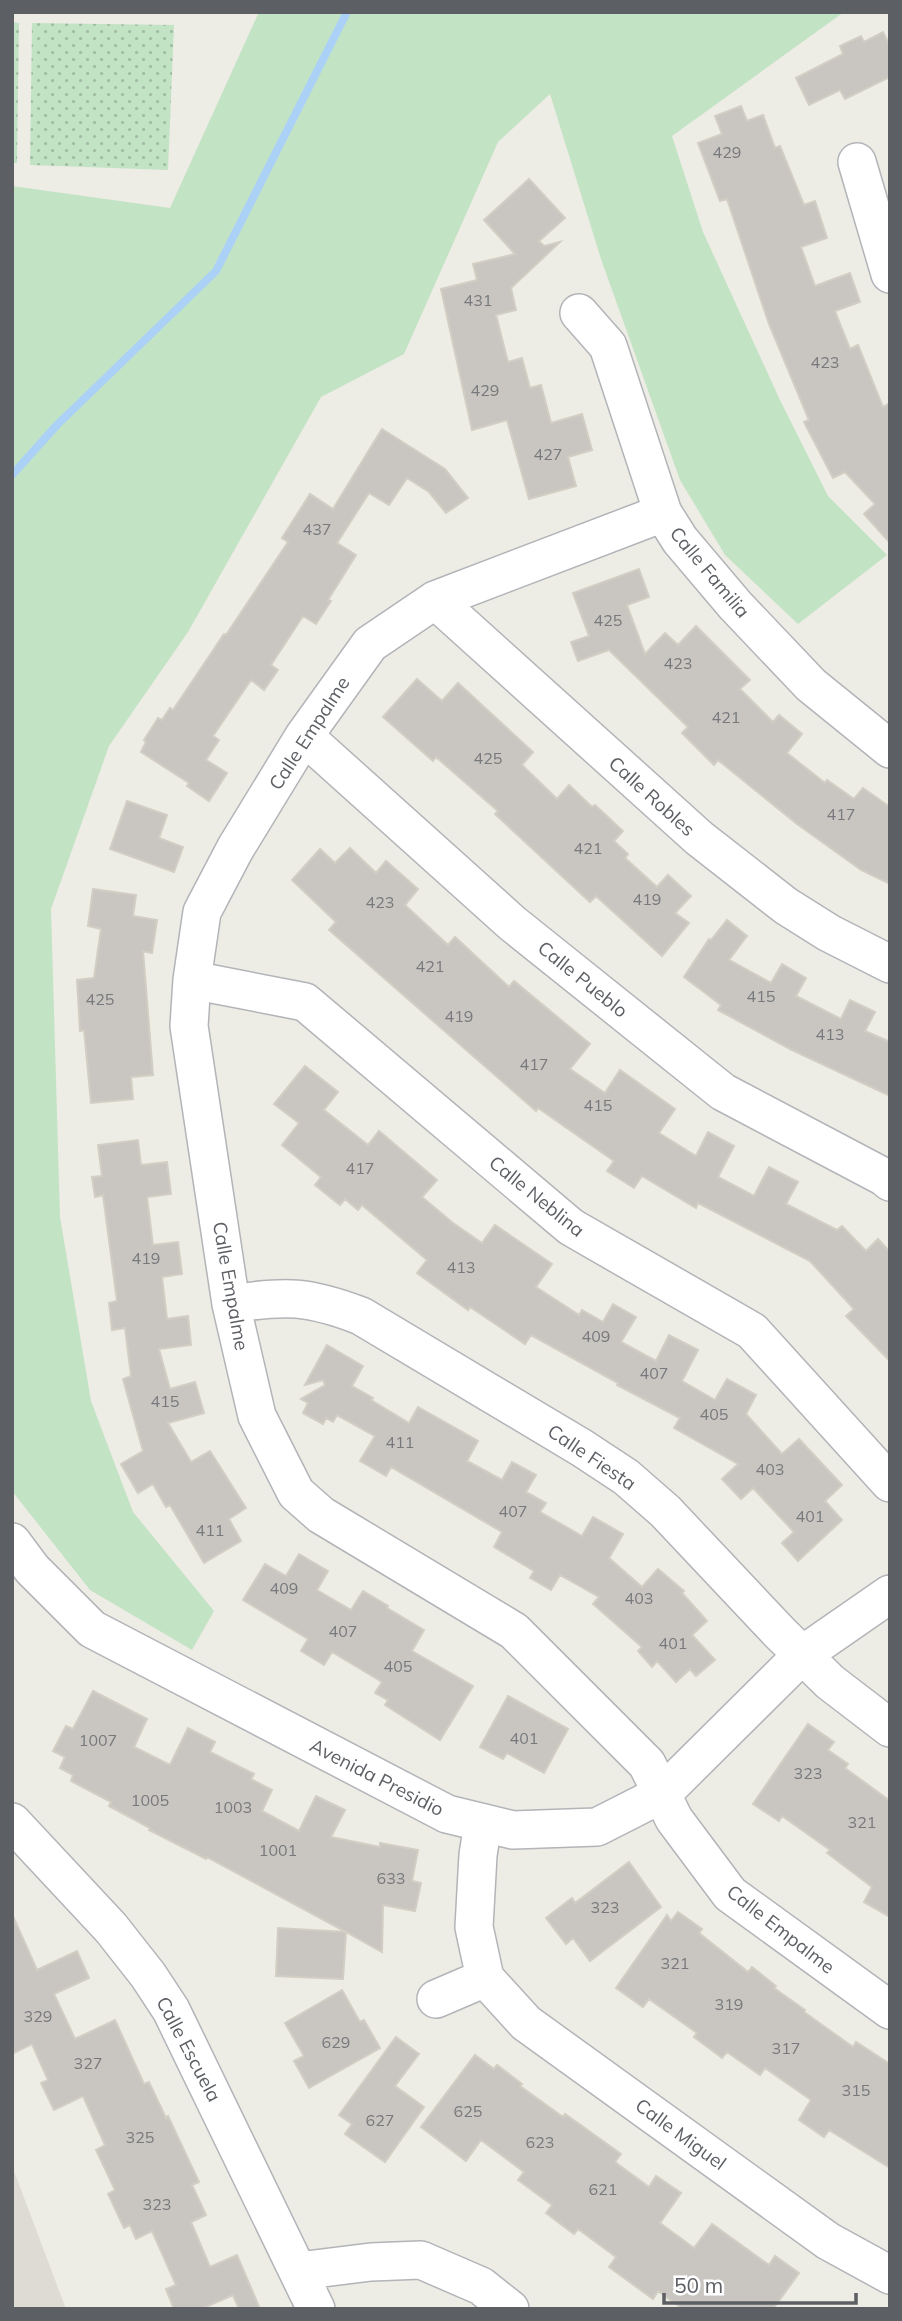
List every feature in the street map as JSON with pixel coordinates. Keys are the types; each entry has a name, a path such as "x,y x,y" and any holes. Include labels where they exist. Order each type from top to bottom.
{"street":[{"path":"857,162 890,274"},
{"name":"Calle Familia","path":"579,313 608,346 663,513 680,540 735,605 802,675 890,749"},
{"name":"Calle Empalme","path":"663,513 435,600 370,644 304,736 235,849 202,912 192,980 189,1026 231,1304 257,1416 296,1493 321,1515 514,1631 647,1764 674,1819 730,1894 890,2010"},
{"name":"Calle Robles","path":"435,600 699,838 786,906 829,933 890,964"},
{"name":"Calle Pueblo","path":"304,736 512,922 723,1092 890,1182"},
{"name":"Calle Neblina","path":"192,980 305,1002 571,1227 752,1331 890,1483"},
{"name":"Calle Fiesta","path":"231,1304 292,1297 326,1303 361,1316 582,1448 626,1477 665,1511 802,1655 830,1682 890,1728"},
{"name":"Avenida Presidio","path":"19,1567 92,1629 447,1814 513,1830 597,1827 662,1794 802,1655 890,1594"},
{"name":"Calle Escuela","path":"12,1822 111,1928 148,1975 171,2010 316,2309"},
{"path":"436,1998 485,1978 474,1927 478,1855 483,1823"},
{"name":"Calle Miguel","path":"485,1978 526,2023 828,2241 890,2275"},
{"path":"298,2271 371,2262 421,2260 481,2286 510,2309"}],"shaded area":[{"path":"12,2166 66,2309 12,2309"}],"green space":[{"path":"259,12 844,12 672,136 703,232 779,398 828,496 887,555 798,624 725,555 680,480 601,259 550,94 498,142 404,354 321,397 188,632 109,746 51,909 60,1217 91,1401 133,1512 214,1611 192,1650 90,1590 12,1491 12,186 170,208"},
{"path":"12,22 19,23 17,163 12,163"},
{"path":"32,23 174,25 168,170 30,165"}],"building":[{"path":"883,32 890,46 890,77 845,99 840,90 809,105 796,78 843,54 840,46 861,36 864,42"},
{"path":"741,106 747,121 763,115 775,148 780,146 804,205 815,201 827,238 801,247 815,286 850,273 860,302 835,311 850,349 858,345 883,407 890,403 890,543 864,514 875,504 845,472 833,478 804,422 809,420 769,324 727,199 720,201 698,143 722,134 715,116"},
{"path":"529,179 565,218 539,241 544,246 560,242 511,288 516,310 496,315 508,362 522,358 530,388 541,385 551,423 582,414 592,450 568,457 576,486 529,499 507,420 472,430 441,289 477,280 473,264 515,254 484,220"},
{"path":"382,429 445,469 468,498 446,513 429,492 407,478 389,505 369,493 337,543 356,555 328,600 331,601 316,624 303,616 271,665 278,670 264,690 251,680 213,736 219,740 206,760 227,773 209,801 187,786 189,783 141,752 146,742 144,740 158,718 162,720 170,708 173,710 224,634 226,635 288,542 282,538 310,494 333,509"},
{"path":"639,569 649,597 627,605 645,654 665,633 678,645 696,626 750,680 740,689 773,722 779,715 802,734 787,753 825,783 827,780 854,799 863,788 890,807 890,884 861,870 797,824 718,760 714,765 682,733 688,727 609,650 578,661 571,642 589,636 573,593"},
{"path":"417,679 442,701 458,683 533,752 522,765 557,799 569,785 623,831 614,841 628,854 625,858 657,887 668,875 691,896 675,913 689,923 662,956 596,896 590,902 495,814 498,811 436,757 433,761 383,717"},
{"path":"127,801 167,815 159,838 183,847 174,872 110,849"},
{"path":"350,848 376,873 386,861 418,889 405,905 448,945 455,937 509,987 514,981 590,1044 570,1069 605,1093 620,1070 675,1109 659,1133 696,1156 708,1132 734,1146 718,1177 754,1196 769,1167 798,1182 786,1204 837,1230 842,1226 866,1251 878,1239 890,1252 890,1361 846,1316 854,1309 810,1261 698,1203 696,1208 642,1176 634,1188 607,1171 614,1161 538,1108 536,1111 329,930 336,922 292,880 320,849 335,863"},
{"path":"93,889 136,895 133,916 157,920 152,953 143,951 153,1075 131,1077 133,1099 91,1103 84,1030 80,1031 77,980 94,978 101,929 88,926"},
{"path":"727,920 747,936 729,960 771,983 782,964 806,978 796,996 841,1019 850,1000 875,1012 865,1031 890,1042 890,1096 792,1050 718,1010 721,1005 684,977 709,939 711,940"},
{"path":"305,1066 338,1092 324,1110 368,1145 379,1131 437,1180 422,1197 453,1223 482,1243 495,1225 552,1264 536,1287 579,1315 582,1310 603,1322 613,1304 636,1317 621,1342 656,1361 669,1335 698,1350 682,1381 715,1400 727,1379 756,1395 746,1414 782,1454 799,1439 842,1485 825,1501 842,1520 798,1561 782,1543 794,1532 753,1488 741,1499 722,1479 738,1464 674,1428 680,1418 531,1335 525,1344 470,1307 468,1310 417,1273 427,1260 362,1205 358,1210 345,1199 340,1205 315,1185 321,1177 282,1145 299,1123 274,1104"},
{"path":"138,1140 141,1165 167,1162 171,1194 147,1197 153,1245 178,1242 182,1274 162,1277 167,1319 188,1316 191,1345 159,1349 170,1389 195,1382 204,1413 168,1423 191,1462 210,1451 246,1508 229,1519 241,1541 204,1563 170,1505 166,1507 153,1484 138,1493 121,1464 143,1451 123,1379 131,1376 125,1328 112,1330 109,1303 117,1301 103,1195 95,1197 92,1177 102,1176 98,1145"},
{"path":"327,1345 363,1366 352,1386 373,1398 371,1400 409,1423 418,1407 478,1441 467,1461 502,1480 512,1462 536,1475 526,1492 546,1503 540,1512 582,1536 593,1517 623,1534 609,1558 642,1587 658,1569 684,1591 682,1593 707,1621 692,1635 715,1660 696,1676 690,1669 676,1682 657,1661 652,1667 638,1651 642,1647 593,1604 599,1597 560,1575 551,1590 530,1578 534,1571 494,1547 502,1532 391,1467 386,1476 360,1461 375,1436 337,1415 333,1422 326,1418 323,1424 303,1413 308,1403 301,1399 325,1385 323,1380 305,1385"},
{"path":"299,1554 328,1571 317,1590 351,1610 363,1591 388,1606 387,1608 424,1630 412,1651 473,1686 440,1740 385,1705 388,1700 375,1693 382,1682 332,1652 324,1665 301,1651 308,1639 243,1600 265,1564 286,1576"},
{"path":"93,1691 147,1719 134,1747 170,1765 188,1728 215,1742 210,1752 254,1774 251,1779 272,1790 262,1811 299,1831 316,1796 345,1810 331,1837 380,1847 380,1843 418,1850 412,1881 421,1883 415,1911 383,1905 382,1952 207,1857 206,1859 149,1830 150,1828 109,1806 111,1802 71,1781 73,1775 60,1768 65,1757 53,1751 66,1726 73,1729"},
{"path":"508,1696 568,1729 544,1773 507,1753 503,1759 480,1747"},
{"path":"808,1724 834,1742 828,1750 848,1764 845,1768 890,1801 890,1917 864,1902 872,1887 827,1853 830,1850 782,1816 779,1821 753,1804"},
{"path":"629,1862 661,1907 590,1961 573,1938 566,1944 546,1918 572,1898 575,1903"},
{"path":"678,1912 702,1929 699,1933 748,1972 752,1967 776,1986 774,1988 805,2010 804,2012 853,2047 856,2042 890,2064 890,2168 829,2130 824,2137 799,2120 811,2100 765,2068 760,2075 727,2052 722,2058 694,2037 697,2033 649,1999 643,2007 616,1988 667,1915 671,1921"},
{"path":"12,1914 37,1970 77,1951 89,1978 54,1994 75,2039 115,2020 144,2084 149,2082 199,2182 192,2185 206,2215 191,2222 210,2267 237,2255 260,2309 239,2309 233,2295 201,2309 174,2309 166,2289 176,2285 152,2231 136,2239 130,2225 124,2228 108,2194 115,2190 96,2150 105,2145 83,2096 54,2110 41,2083 48,2080 32,2044 12,2054"},
{"path":"278,1928 346,1932 343,1979 276,1976"},
{"path":"342,1990 360,2022 364,2020 380,2048 309,2088 294,2061 304,2056 285,2023"},
{"path":"396,2037 419,2054 395,2086 424,2107 385,2162 345,2134 352,2124 339,2115"},
{"path":"475,2055 494,2069 497,2065 522,2084 520,2086 563,2117 565,2114 621,2154 615,2162 649,2187 656,2176 681,2193 660,2223 694,2248 712,2224 769,2265 775,2256 799,2273 773,2309 683,2309 658,2291 653,2299 609,2267 616,2257 578,2229 574,2234 546,2213 552,2205 518,2180 524,2172 481,2140 466,2161 421,2127"}],"waterway":[{"path":"12,475 57,425 216,271 347,12"}]}
